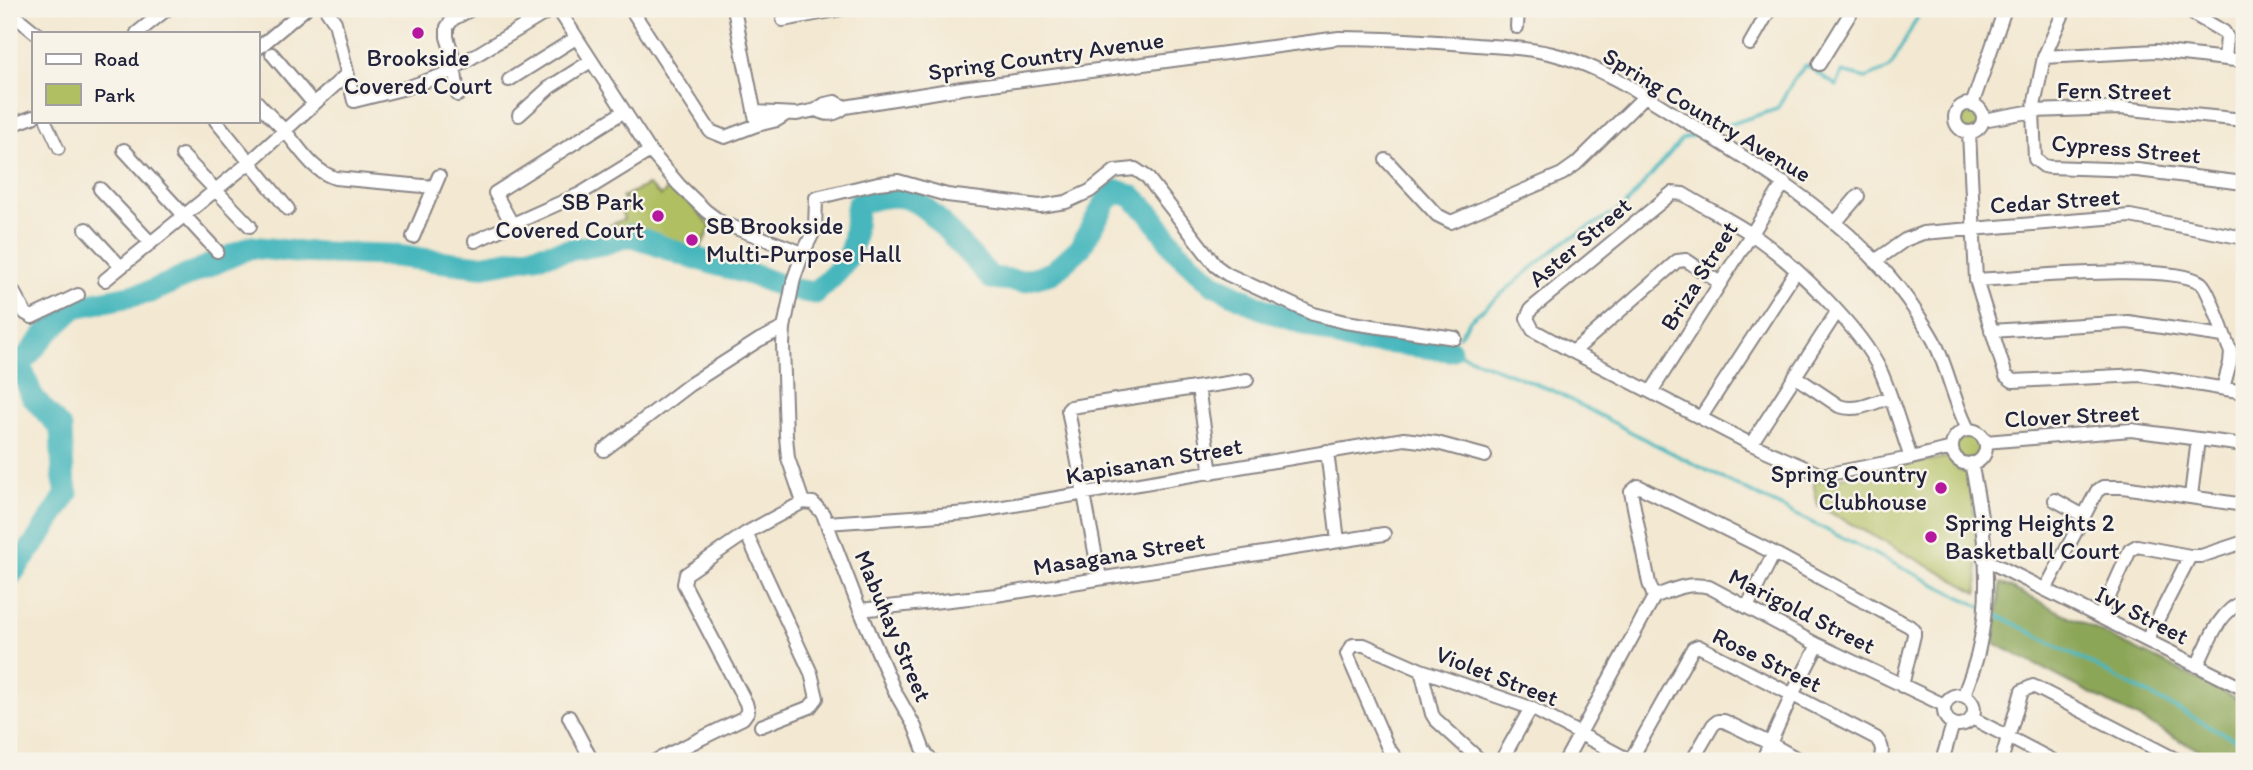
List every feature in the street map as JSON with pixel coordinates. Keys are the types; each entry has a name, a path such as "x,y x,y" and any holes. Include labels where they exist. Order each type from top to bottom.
{"street":[{"path":"138,32 167,9"},
{"path":"259,47 305,9"},
{"path":"458,95 447,27 453,19 472,9"},
{"path":"329,10 335,22 354,101 431,80 455,69 552,9"},
{"path":"558,9 623,112 650,151 679,185 714,218 803,253"},
{"name":"Spring Country Avenue","path":"631,9 710,131 725,137 755,118 776,120 785,115 816,110 835,102 845,107 998,83 1339,38 1402,39 1543,51 1560,55 1600,71 1645,96 1799,193 1835,223 1875,261 1906,299 1936,344 1955,403 1968,429"},
{"path":"734,9 755,118"},
{"path":"783,20 842,9"},
{"path":"1517,27 1518,9"},
{"path":"1750,44 1770,9"},
{"path":"1819,64 1853,9"},
{"path":"1972,105 2004,9"},
{"name":"Cypress Street","path":"2065,9 2044,57 2033,111 2035,159 2043,166 2137,170 2244,183"},
{"path":"2185,9 2224,32 2227,37 2225,59"},
{"path":"9,11 35,32"},
{"path":"509,80 576,38"},
{"path":"2044,57 2156,51 2244,61"},
{"path":"272,54 314,104"},
{"path":"519,114 550,87 591,61"},
{"path":"105,280 250,162 346,75"},
{"path":"1386,160 1437,215 1451,222 1562,174 1576,164 1645,96"},
{"path":"259,104 324,175 335,178 437,182 412,237"},
{"path":"1972,105 1978,108 1983,120 1980,127 1969,132 1962,131 1957,126 1956,113 1960,108 1972,105"},
{"name":"Fern Street","path":"1983,120 2033,111 2120,107 2244,120"},
{"path":"512,224 495,193 623,112"},
{"path":"9,126 32,117"},
{"path":"46,122 59,149"},
{"path":"217,122 288,209"},
{"path":"1969,132 1976,280 2006,376 2013,381 2141,375 2244,391"},
{"path":"124,150 217,251"},
{"path":"475,241 580,194 650,151"},
{"path":"182,155 250,226"},
{"path":"655,761 743,718 748,711 684,584 686,574 746,533 803,502 788,458 784,328 794,278 816,229 816,198 898,181 947,195 1040,206 1066,202 1090,191 1115,170 1136,169 1147,177 1216,266 1227,274 1313,314 1345,323 1455,338"},
{"name":"Briza Street","path":"1651,392 1784,183"},
{"path":"100,188 151,243"},
{"name":"Aster Street","path":"1911,458 1881,372 1868,349 1837,312 1797,271 1751,233 1683,194 1672,193 1531,309 1527,318 1533,330 1573,352 1751,444 1819,474 1911,458 1952,448"},
{"path":"1835,223 1858,196"},
{"name":"Cedar Street","path":"1875,261 1905,240 1923,233 2130,216 2244,238"},
{"path":"86,229 121,267"},
{"path":"1573,352 1677,261 1686,260 1720,283"},
{"path":"1701,417 1797,271"},
{"path":"1976,280 2165,273 2197,281 2206,289 2231,352 2223,388"},
{"path":"9,284 25,313 33,317 78,295"},
{"path":"1751,444 1837,312"},
{"path":"1991,331 2128,322 2223,336"},
{"path":"604,450 690,385 759,340 784,328"},
{"path":"1796,377 1847,409 1855,409 1890,397"},
{"path":"1100,578 1068,413 1071,407 1247,380"},
{"path":"1198,388 1211,473"},
{"path":"1968,429 1976,431 1985,442 1983,455 1971,463 1958,460 1952,448 1956,435 1968,429"},
{"name":"Clover Street","path":"1985,442 2131,430 2244,445"},
{"name":"Kapisanan Street","path":"827,523 968,513 1404,439 1437,443 1485,456"},
{"path":"2190,496 2198,439"},
{"path":"1326,451 1338,541"},
{"path":"1964,695 1974,668 1983,626 1985,596 1982,521 1971,463"},
{"path":"1565,761 1654,597 1631,492 1638,486 1774,553 1914,630 1902,686"},
{"path":"2045,590 2097,491 2103,487 2123,487 2244,505"},
{"path":"2055,500 2084,516"},
{"name":"Mabuhay Street","path":"803,502 807,501 816,506 823,514 895,692 919,737 921,746 932,761"},
{"path":"746,533 817,689 817,698 810,707 761,726"},
{"name":"Masagana Street","path":"860,610 978,597 1384,534"},
{"path":"2101,617 2133,547 2201,556 2244,542"},
{"path":"1747,607 1774,553"},
{"path":"2147,640 2190,556"},
{"name":"Ivy Street","path":"1984,559 2244,689"},
{"name":"Marigold Street","path":"1654,597 1686,584 1709,587 1818,646 1944,705"},
{"path":"2197,666 2221,618 2228,610 2244,601"},
{"name":"Violet Street","path":"1398,761 1388,748 1347,654 1353,645 1364,645 1421,670 1531,708 1630,761"},
{"name":"Rose Street","path":"1630,761 1693,648 1698,646 1876,738 1882,744 1880,761"},
{"path":"1762,761 1818,646"},
{"path":"1421,670 1435,719 1480,761"},
{"path":"2001,761 2022,691 2033,686 2173,760"},
{"path":"1954,695 1964,695 1974,707 1972,718 1964,724 1953,724 1946,718 1944,705 1954,695"},
{"path":"1501,761 1531,708"},
{"path":"569,717 592,761"},
{"path":"1972,718 2054,761"},
{"path":"1692,761 1718,721 1724,721 1801,761"},
{"path":"1942,761 1953,724"}],"green space":[{"path":"1969,107 1980,114 1981,119 1974,130 1969,131 1958,124 1957,119 1964,108"},
{"path":"648,185 661,196 670,187 691,204 711,227 698,253 645,233 627,232 599,238 597,231 624,219 621,209 626,207 622,197"},
{"path":"1969,432 1980,436 1984,447 1980,458 1969,462 1958,458 1954,447 1958,436"},
{"path":"1949,457 1956,467 1967,473 1976,526 1978,593 1818,506 1813,482"},
{"path":"2001,583 2244,702 2244,761 2220,761 1994,643"}],"waterway":[{"path":"1709,131 1777,109 1794,79 1806,65 1837,86 1842,72 1866,78 1890,68 1922,9"},
{"path":"1459,336 1470,320 1561,244 1625,206 1682,139 1698,134"},
{"path":"9,577 67,494 63,475 61,429 32,396 20,365 45,335 75,307 150,292 251,247 296,252 386,255 480,266 603,244 631,235 790,289 815,293 836,273 848,256 854,239 858,204 888,196 910,200 930,212 991,278 1022,281 1052,273 1080,248 1107,200 1118,191 1133,197 1152,216 1176,250 1212,283 1263,309 1358,343 1385,342 1450,350"},
{"path":"1455,343 1450,350 1554,391 1648,441 2011,622 2244,744"}],"place":[{"name":"Brookside Covered Court","path":"418,33"},
{"name":"SB Park Covered Court","path":"658,216"},
{"name":"SB Brookside Multi-Purpose Hall","path":"692,240"},
{"name":"Spring Country Clubhouse","path":"1941,488"},
{"name":"Spring Heights 2 Basketball Court","path":"1931,537"}]}
